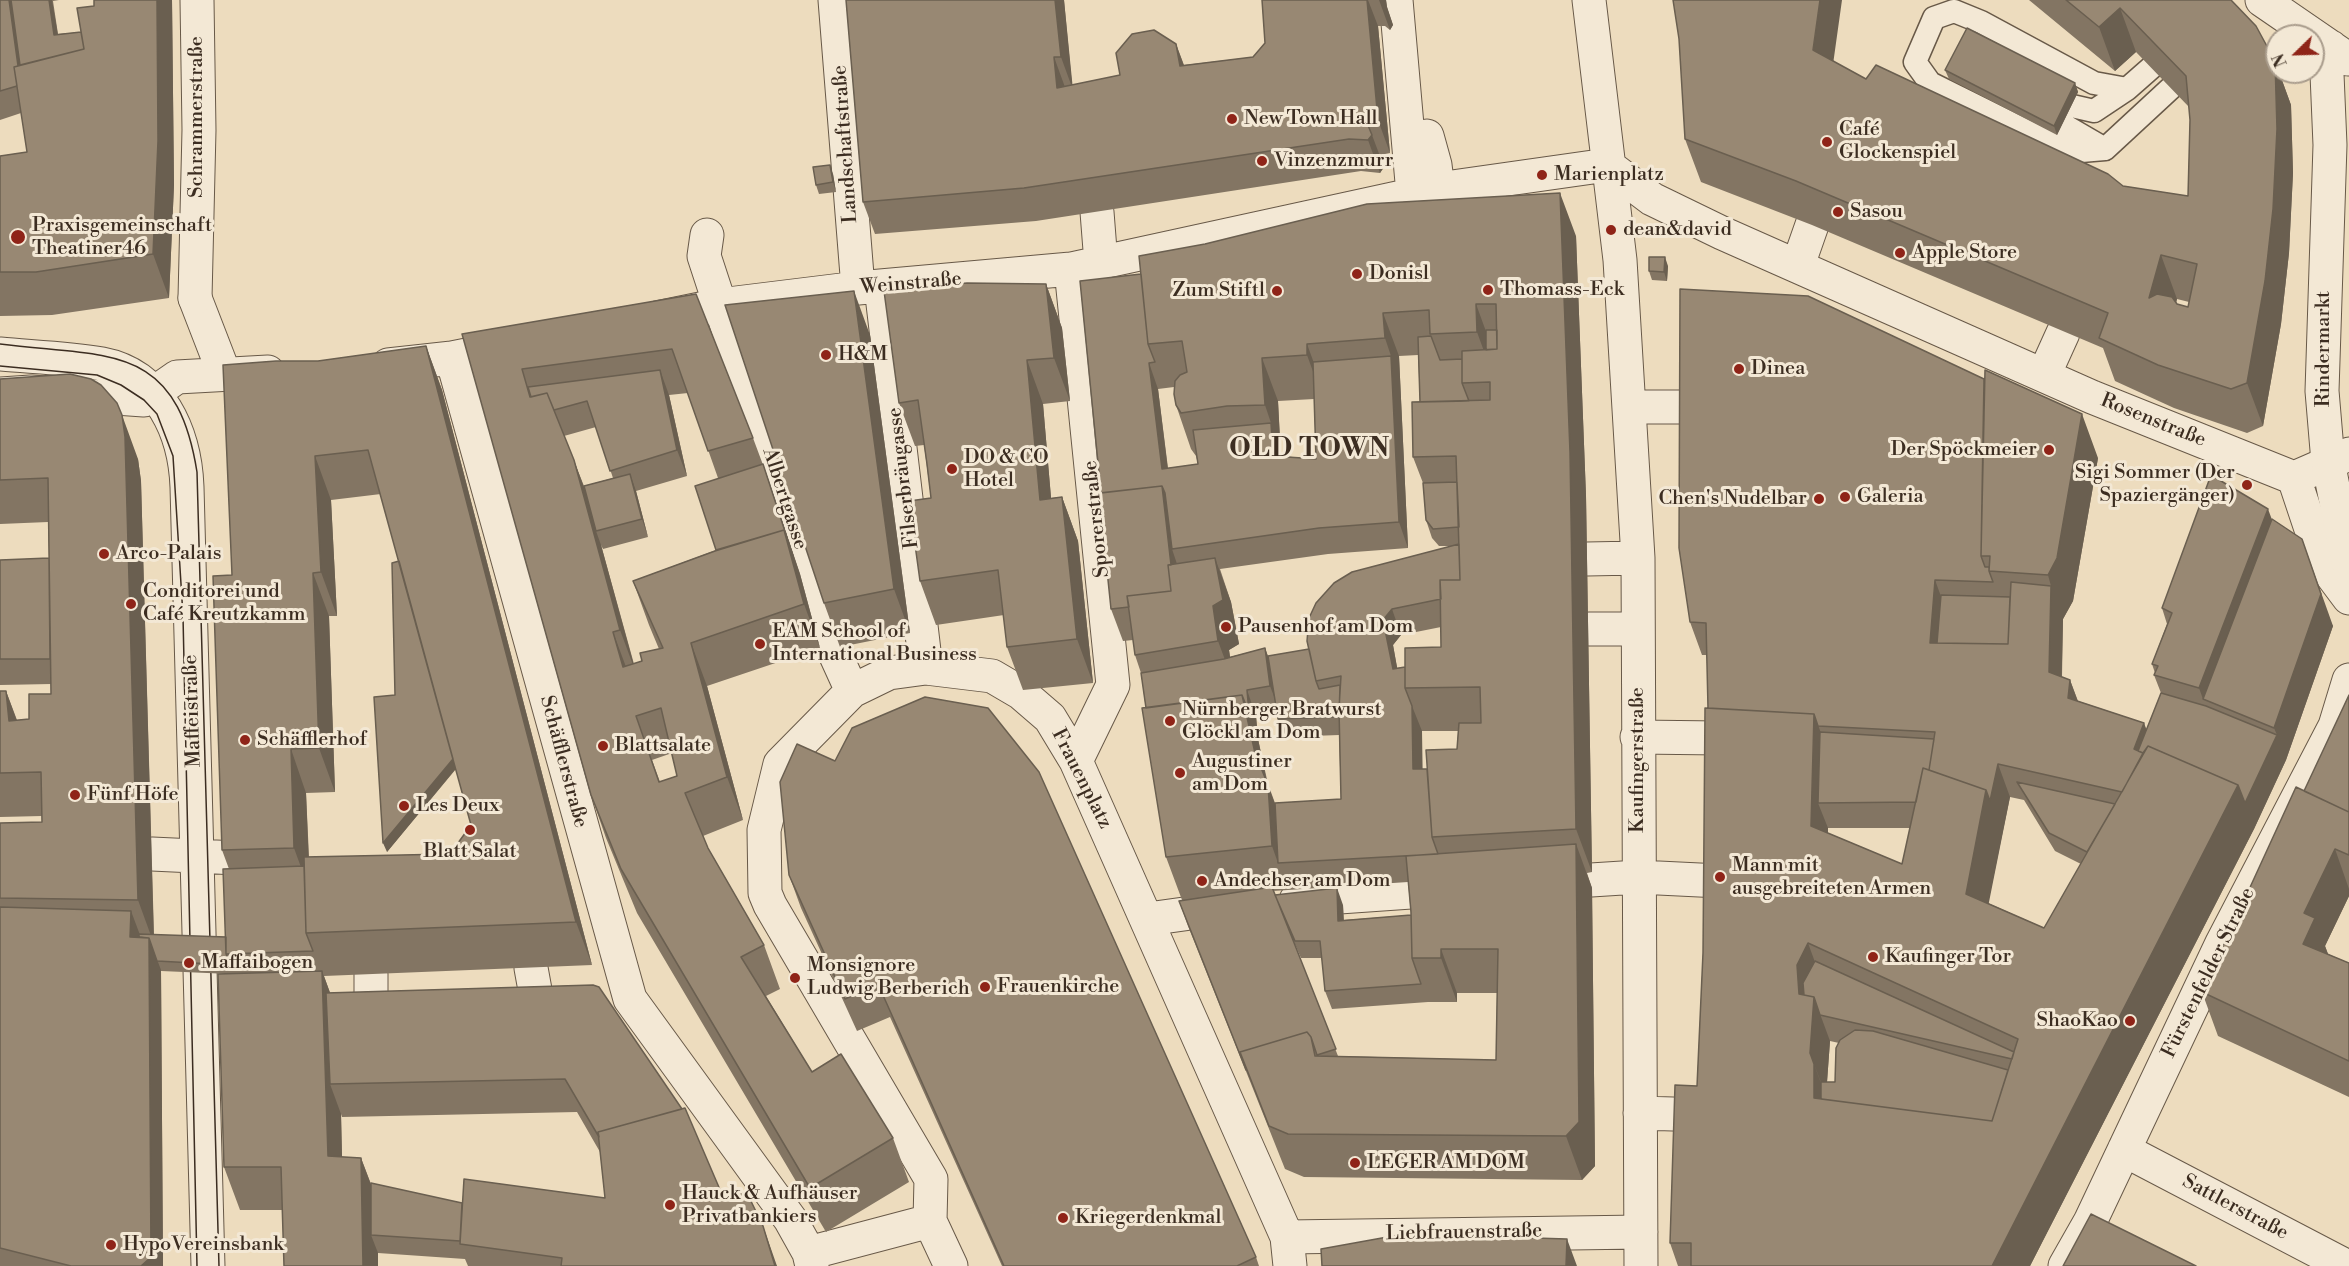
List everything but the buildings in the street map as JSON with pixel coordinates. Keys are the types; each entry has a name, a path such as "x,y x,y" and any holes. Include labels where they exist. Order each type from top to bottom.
{"street":[{"name":"Schrammerstraße","path":"197,0 199,130 195,298 224,372"},
{"name":"Landschaftstraße","path":"835,0 869,288"},
{"path":"1396,0 1421,178 1607,165 1589,0"},
{"name":"Rindermarkt","path":"2260,7 2340,54 2327,74 2338,238 2322,392 2338,458"},
{"name":"Kaufingerstraße","path":"1607,165 1620,260 1638,558 1641,1266"},
{"name":"Rosenstraße","path":"1607,165 1652,199 1722,233 2044,375 2294,478"},
{"name":"Weinstraße","path":"627,323 720,305 1086,266 1300,232 1421,178"},
{"path":"1086,266 1097,212"},
{"path":"1798,265 1812,225"},
{"path":"702,242 720,305"},
{"path":"1620,260 1653,260"},
{"name":"Sporerstraße","path":"1086,266 1113,685"},
{"name":"Filserbräugasse","path":"869,288 926,668"},
{"name":"Albertgasse","path":"720,305 832,647 852,691"},
{"path":"2044,375 2063,333"},
{"path":"363,368 452,358 545,339"},
{"path":"0,354 103,364 130,374 154,392"},
{"name":"Schäfflerstraße","path":"452,358 630,999 790,1219 810,1260"},
{"path":"0,394 31,392 144,400 177,377 224,372 294,371"},
{"name":"Maffeistraße","path":"154,392 177,431 186,474 208,1266"},
{"path":"1629,407 1691,407"},
{"path":"2349,565 2338,458 2294,478 2322,562 2349,598"},
{"path":"1587,559 1638,558"},
{"path":"1589,629 1637,629"},
{"name":"Frauenplatz","path":"951,1266 930,1221 931,1179 770,905 752,895 764,830 780,764 852,691 889,673 926,668 992,676 1021,693 1050,718 1076,761 1148,919 1289,1252"},
{"name":"Fürstenfelder Straße","path":"2066,1266 2101,1228 2124,1150 2222,943 2334,726 2349,680"},
{"path":"1076,761 1113,685 1149,681"},
{"path":"1637,737 1720,738"},
{"path":"152,854 237,858"},
{"path":"1148,919 1257,904 1498,886 1638,877 1720,881"},
{"path":"500,991 533,979 583,994 630,999"},
{"path":"336,995 371,984 406,993"},
{"path":"202,1001 234,1000"},
{"path":"1640,1113 1673,1114"},
{"name":"Sattlerstraße","path":"2124,1150 2346,1266"},
{"path":"810,1260 930,1221"},
{"name":"Liebfrauenstraße","path":"1289,1252 1641,1232"}],"lane":[{"path":"2127,89 2094,83 1981,22 1954,11 1934,18 1916,62 1930,83 2069,152 2105,149 2172,87"},
{"path":"2105,149 2067,115 2094,111 2127,89 2152,67"}],"tram line":[{"path":"0,344 73,351 104,356 131,364 154,378 173,399 187,429 197,472 219,1266"},
{"path":"0,366 97,375 121,385 144,400 157,414 173,456 183,616 197,1266"}],"place":[{"name":"New Town Hall","path":"1232,119"},
{"name":"Café Glockenspiel","path":"1827,142"},
{"name":"Vinzenzmurr","path":"1262,161"},
{"name":"Marienplatz","path":"1542,175"},
{"name":"Sasou","path":"1838,212"},
{"name":"dean&david","path":"1611,230"},
{"name":"Praxisgemeinschaft Theatiner46","path":"18,237"},
{"name":"Apple Store","path":"1900,253"},
{"name":"Donisl","path":"1357,274"},
{"name":"Thomass-Eck","path":"1488,290"},
{"name":"Zum Stiftl","path":"1277,291"},
{"name":"H&M","path":"826,355"},
{"name":"Dinea","path":"1739,369"},
{"name":"Der Spöckmeier","path":"2049,450"},
{"name":"DO & CO Hotel","path":"952,469"},
{"name":"Sigi Sommer (Der Spaziergänger)","path":"2247,485"},
{"name":"Galeria","path":"1845,497"},
{"name":"Chen's Nudelbar","path":"1819,499"},
{"name":"Arco-Palais","path":"104,554"},
{"name":"Conditorei und Café Kreutzkamm","path":"131,604"},
{"name":"Pausenhof am Dom","path":"1226,627"},
{"name":"EAM School of International Business","path":"760,644"},
{"name":"Nürnberger Bratwurst Glöckl am Dom","path":"1170,721"},
{"name":"Schäfflerhof","path":"245,740"},
{"name":"Blattsalate","path":"603,746"},
{"name":"Augustiner am Dom","path":"1180,773"},
{"name":"Fünf Höfe","path":"75,795"},
{"name":"Les Deux","path":"404,806"},
{"name":"Blatt Salat","path":"470,830"},
{"name":"Mann mit ausgebreiteten Armen","path":"1720,877"},
{"name":"Andechser am Dom","path":"1202,881"},
{"name":"Kaufinger Tor","path":"1873,957"},
{"name":"Maffaibogen","path":"189,963"},
{"name":"Monsignore Ludwig Berberich","path":"795,978"},
{"name":"Frauenkirche","path":"985,987"},
{"name":"ShaoKao","path":"2130,1021"},
{"name":"LEGER AM DOM","path":"1355,1163"},
{"name":"Hauck & Aufhäuser Privatbankiers","path":"670,1205"},
{"name":"Kriegerdenkmal","path":"1063,1218"},
{"name":"HypoVereinsbank","path":"111,1245"}],"district":[{"name":"OLD TOWN","path":"1310,450"}]}
